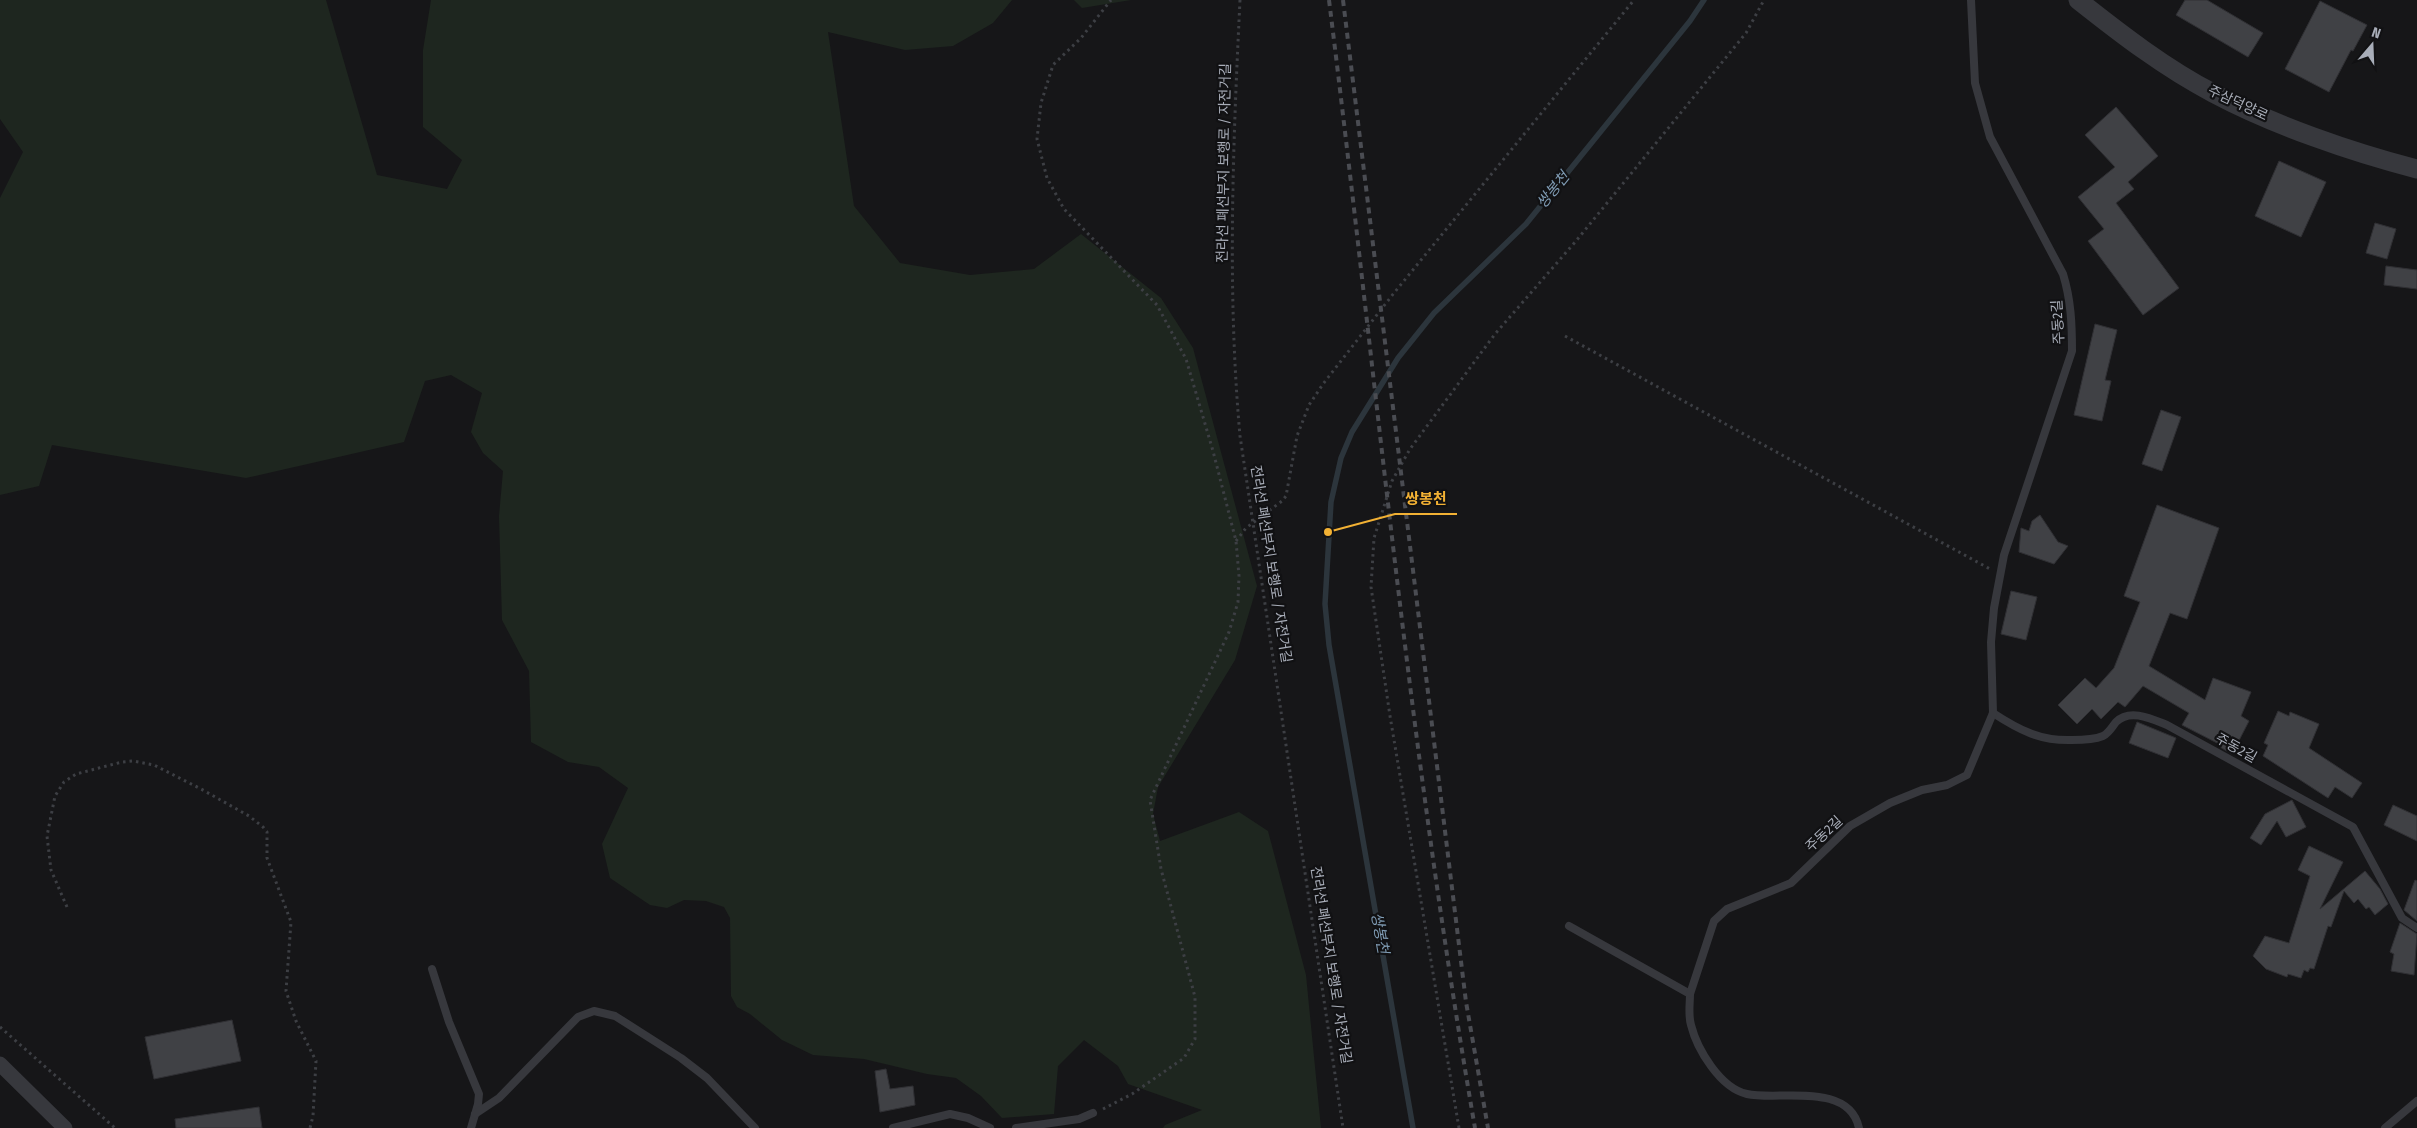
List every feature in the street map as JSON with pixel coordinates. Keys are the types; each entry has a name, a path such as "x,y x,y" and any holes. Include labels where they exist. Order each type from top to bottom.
{"street":[{"name":"주삼덕양로","path":"2078,0 2123,35 2176,72 2213,93 2251,111 2329,141 2417,169"},
{"path":"0,1064 65,1128"}],"lane":[{"name":"주동2길","path":"1859,1128 1857,1120 1845,1107 1826,1099 1798,1094 1747,1094 1729,1084 1708,1060 1690,1024 1690,994 1714,921 1719,915 1727,909 1790,883 1850,826 1874,812 1904,796 1947,785 1967,775 1993,713 1991,642 1999,574 2072,351 2072,322 2069,294 2063,274 1990,137 1981,110 1973,61 1971,0"},
{"name":"주동2길","path":"1993,713 2029,734 2050,739 2096,738 2105,735 2117,721 2132,716 2141,716 2167,725 2353,827 2400,914 2406,922 2417,928"},
{"path":"1569,926 1690,994"},
{"path":"432,968 449,1022 478,1094 471,1128"},
{"path":"475,1114 499,1098 578,1017 594,1011 615,1016 681,1058 706,1078 755,1128"},
{"path":"2384,1128 2417,1101"},
{"path":"1016,1128 1078,1119 1093,1113"},
{"path":"893,1128 950,1114 968,1118 990,1128"}],"path":[{"path":"1093,1113 1132,1094 1184,1058 1196,1039 1195,997 1160,869 1150,800 1229,632 1238,602 1239,576 1236,541 1213,451 1186,359 1157,305 1064,209 1047,178 1037,139 1041,103 1053,65 1081,38 1111,0"},
{"name":"전라선 폐선부지 보행로 / 자전거길","path":"1240,0 1232,164 1233,359 1240,436 1344,1128"},
{"path":"1236,541 1246,528 1286,496 1297,436 1309,405 1323,384 1394,293 1634,0"},
{"path":"1459,1128 1390,716 1371,587 1372,559 1379,519 1392,481 1410,449 1495,334 1576,241 1740,40 1764,0"},
{"path":"1565,336 1999,574"},
{"path":"67,907 51,870 47,836 55,796 64,782 76,774 122,762 133,761 154,765 257,822 267,832 267,858 291,922 286,991 296,1021 316,1061 313,1116 310,1128"},
{"path":"0,1027 115,1128"}],"shaded area":[{"path":"0,0 326,0 377,175 447,189 462,160 423,127 423,50 431,0 1012,0 993,23 953,46 905,50 828,32 854,206 900,263 970,275 1034,269 1081,234 1161,298 1193,348 1257,586 1235,660 1158,787 1153,814 1160,841 1239,812 1268,831 1306,975 1321,1128 1163,1128 1165,1125 1202,1110 1128,1084 1118,1066 1084,1040 1058,1066 1054,1114 1002,1118 981,1096 956,1078 927,1074 864,1059 813,1055 782,1040 750,1014 737,1007 731,996 730,918 724,907 706,901 684,900 667,908 650,905 610,878 602,844 628,788 599,767 568,762 531,742 529,671 502,620 499,516 503,471 483,453 471,432 482,393 451,375 425,381 404,442 246,478 52,445 39,486 0,495 0,198 23,152 0,119"},
{"path":"1074,0 1131,0 1082,8"}],"building":[{"path":"2185,0 2207,0 2263,33 2248,57 2176,15"},
{"path":"2320,1 2367,25 2353,51 2351,50 2329,92 2285,69"},
{"path":"2116,107 2158,156 2128,182 2134,189 2116,203 2179,288 2143,315 2088,241 2104,229 2078,197 2115,167 2085,135"},
{"path":"2279,161 2326,182 2301,237 2255,216"},
{"path":"2375,223 2396,229 2387,259 2366,253"},
{"path":"2386,266 2417,270 2417,289 2384,285"},
{"path":"2095,324 2117,330 2105,380 2111,381 2102,421 2074,415"},
{"path":"2161,410 2181,417 2162,471 2142,464"},
{"path":"2157,505 2219,528 2187,619 2170,613 2149,666 2205,700 2213,678 2251,692 2241,716 2249,721 2232,754 2220,747 2221,745 2182,725 2189,713 2143,686 2125,707 2118,702 2101,719 2092,709 2077,724 2058,705 2085,678 2096,688 2114,668 2140,602 2124,596"},
{"path":"2040,515 2058,542 2068,546 2054,564 2019,552 2021,528 2029,531 2032,521"},
{"path":"2011,591 2037,597 2026,640 2001,634"},
{"path":"2278,711 2289,716 2290,712 2319,724 2309,748 2362,783 2352,798 2335,787 2328,798 2263,756 2268,745 2264,743"},
{"path":"2137,722 2176,738 2168,758 2129,743"},
{"path":"2292,800 2306,827 2286,837 2277,821 2261,845 2250,838 2265,814"},
{"path":"2393,805 2417,816 2417,841 2384,825"},
{"path":"2309,846 2343,862 2320,909 2365,871 2380,889 2388,904 2375,915 2369,907 2366,909 2358,899 2354,903 2344,891 2331,927 2328,926 2314,969 2310,968 2308,972 2304,970 2301,978 2288,974 2287,977 2266,969 2253,956 2265,936 2289,943 2310,876 2298,870"},
{"path":"2415,880 2417,881 2417,921 2404,910"},
{"path":"2400,923 2417,934 2414,975 2391,971 2394,954 2390,952"},
{"path":"232,1020 241,1061 154,1079 145,1037"},
{"path":"886,1069 890,1089 913,1086 915,1105 880,1112 875,1071"},
{"path":"259,1107 262,1128 176,1128 175,1119"}],"waterway":[{"name":"쌍봉천","path":"1413,1128 1329,645 1325,604 1331,502 1341,458 1352,432 1398,358 1434,313 1526,224 1690,21 1704,0"}],"railway":[{"path":"1329,0 1395,565 1431,847 1475,1128"},
{"path":"1343,0 1466,1002 1488,1128"}],"place":[{"name":"쌍봉천","path":"1328,532"}]}
